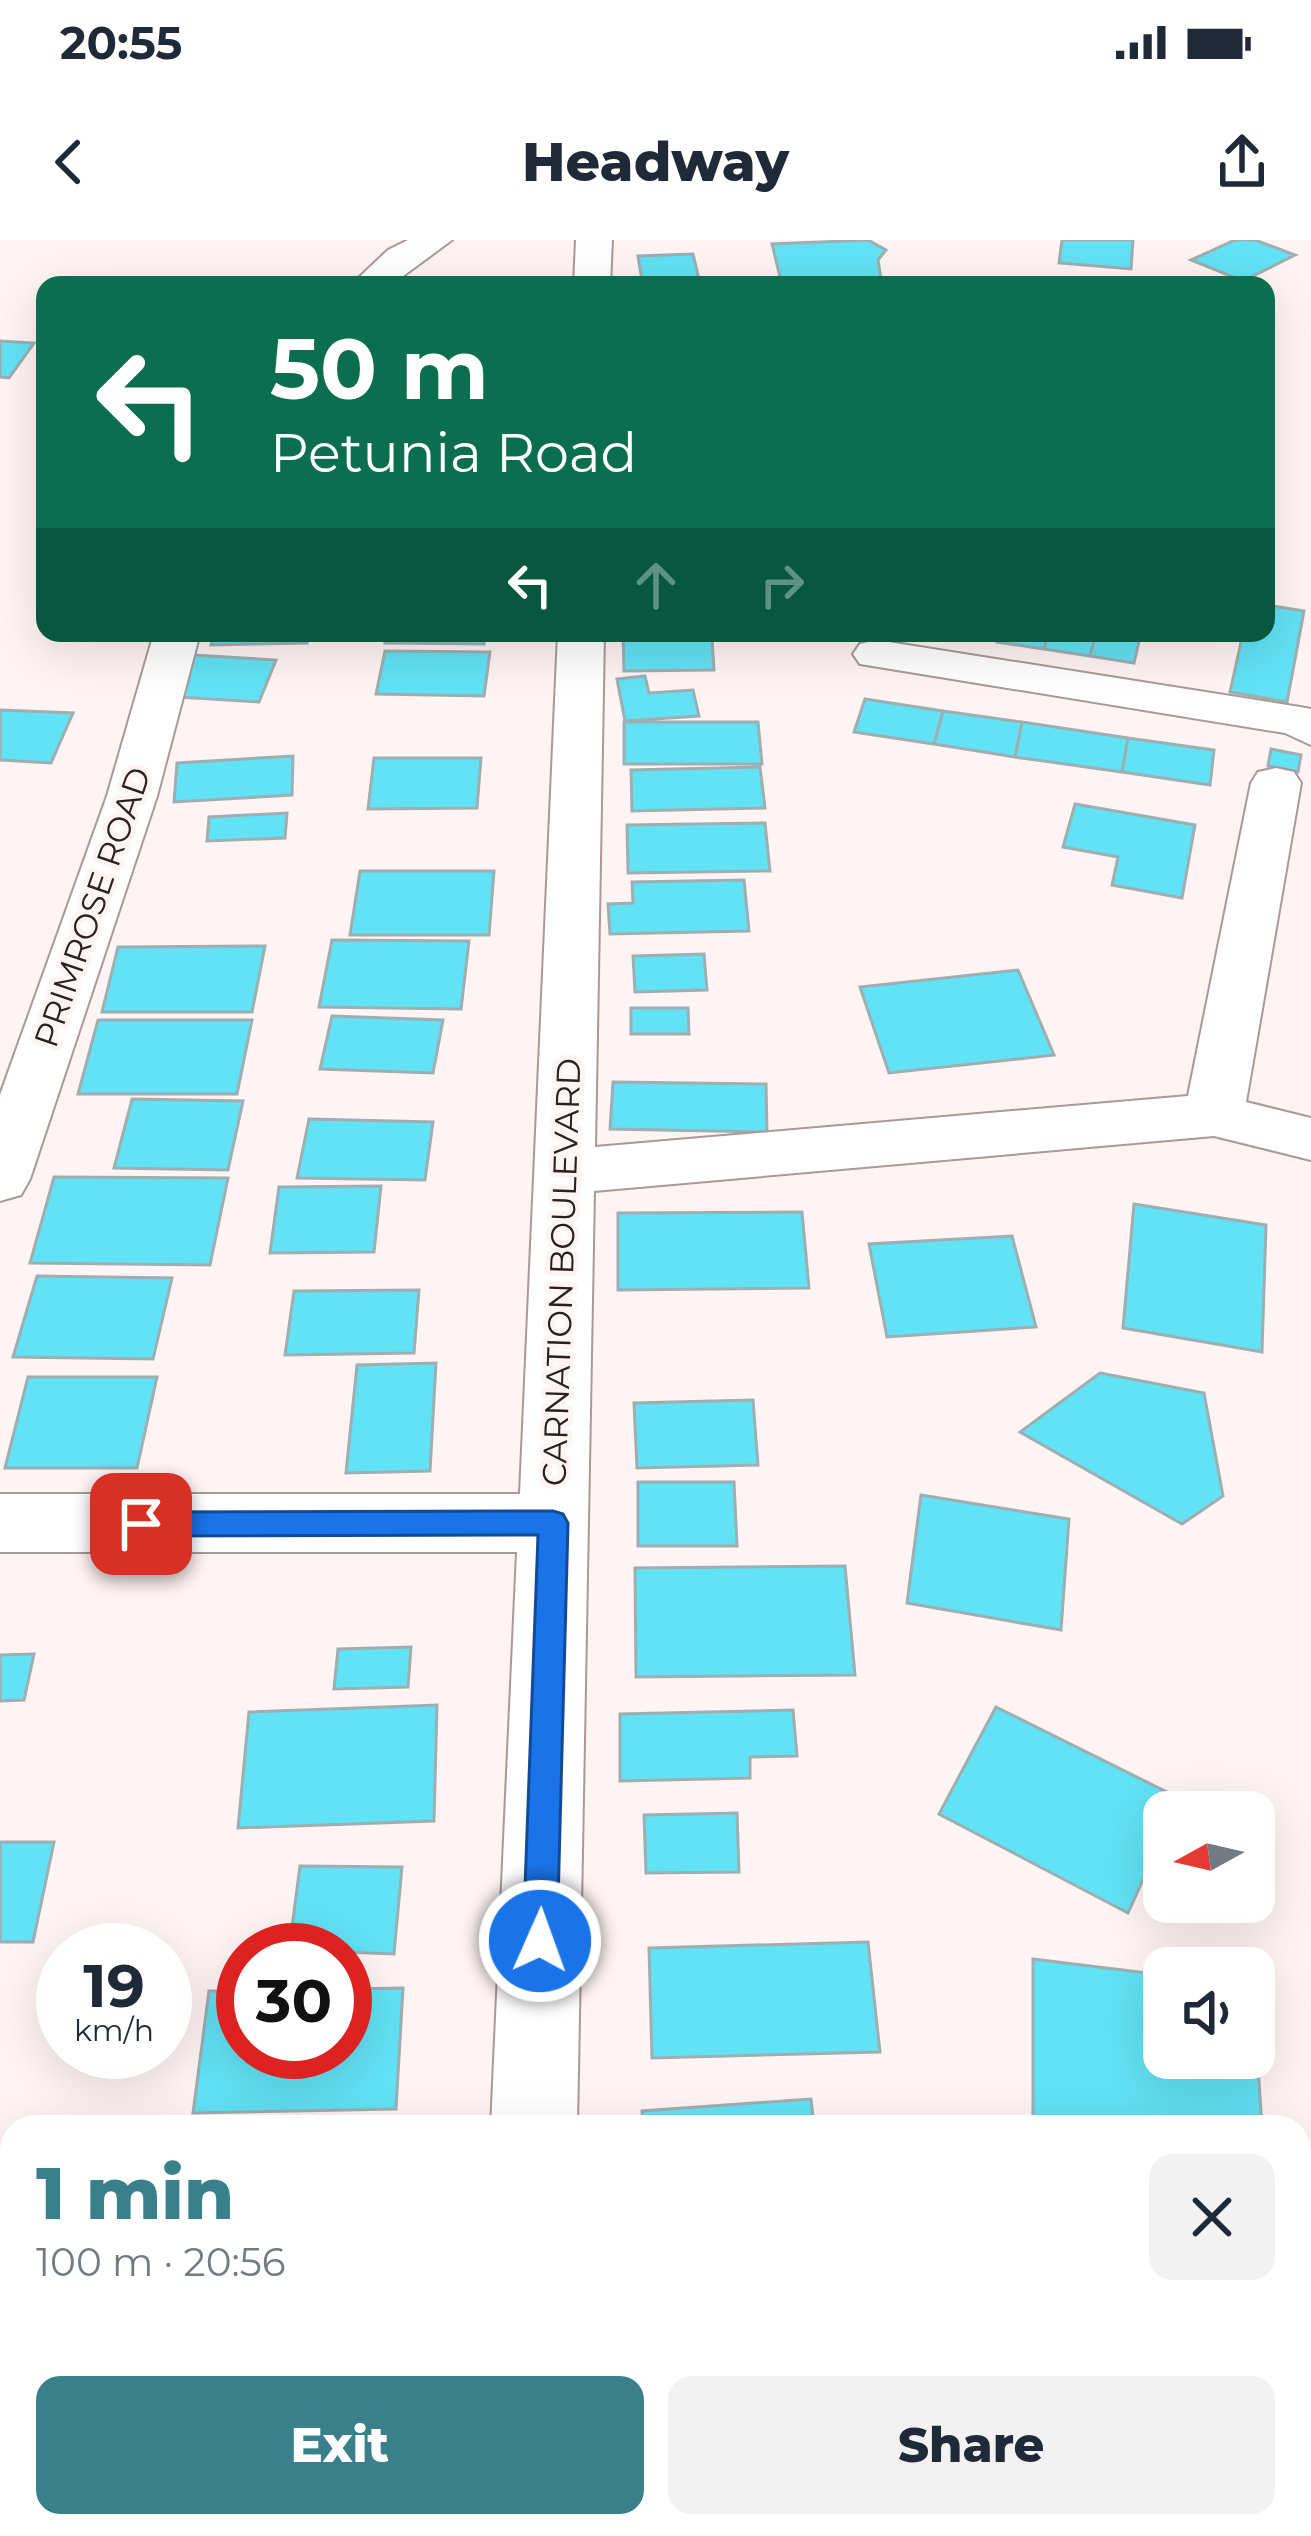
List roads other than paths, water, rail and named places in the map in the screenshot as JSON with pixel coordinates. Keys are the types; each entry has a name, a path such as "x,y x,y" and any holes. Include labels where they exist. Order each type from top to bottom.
{"street":[{"path":"380,276 434,240"},
{"path":"592,276 594,240"},
{"name":"PRIMROSE ROAD","path":"0,1179 132,796 175,642"},
{"name":"CARNATION BOULEVARD","path":"534,2115 581,642"},
{"path":"875,654 1300,721 1311,731"},
{"path":"1258,714 1247,766 1260,780 1293,766"},
{"path":"1214,1114 1293,766"},
{"path":"564,1172 1214,1114 1311,1139"},
{"path":"0,1522 553,1523"}]}
